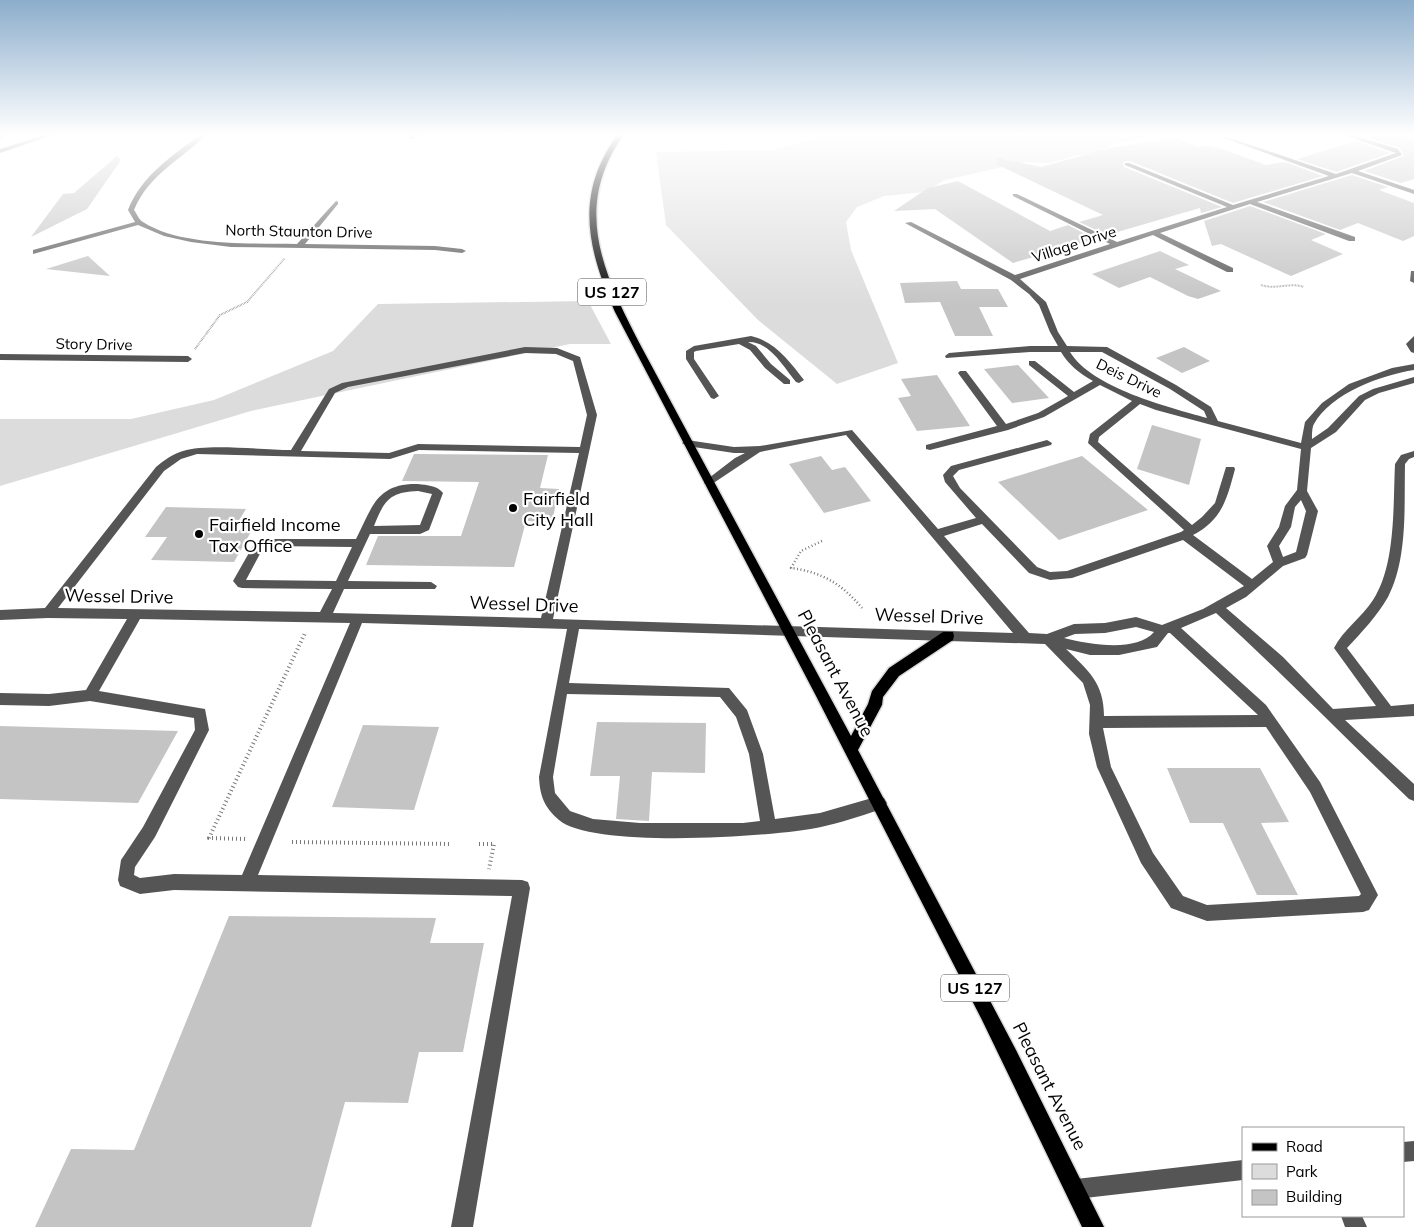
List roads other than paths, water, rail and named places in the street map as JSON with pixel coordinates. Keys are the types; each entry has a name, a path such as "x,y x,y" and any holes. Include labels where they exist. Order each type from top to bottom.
{"main road":[{"name":"Pleasant Avenue","path":"593,191 591,210 594,236 605,276 619,310 708,483 788,630 1027,1088 1093,1227"},
{"path":"851,750 875,705 877,695 894,672 948,636"}],"street":[{"path":"36,252 139,223 131,210 135,197 139,191"},
{"path":"1194,191 1233,207"},
{"name":"Village Drive","path":"1014,278 1286,191"},
{"path":"1015,195 1117,245"},
{"path":"1251,202 1352,240"},
{"path":"301,244 336,203"},
{"name":"North Staunton Drive","path":"139,223 164,234 191,240 231,244 434,248 462,252"},
{"name":"Deis Drive","path":"909,223 1014,278 1032,292 1043,304 1063,350 1082,370 1100,381 1159,408 1306,447"},
{"path":"1154,234 1230,270"},
{"path":"1414,273 1414,281"},
{"path":"1414,339 1410,344 1414,350"},
{"path":"714,396 690,358 690,351 694,349 740,341 760,340 769,345 799,380"},
{"path":"740,341 753,348 768,366 787,382"},
{"path":"949,356 1030,349 1104,349 1173,387 1208,409 1214,422"},
{"path":"295,452 332,391 345,385 524,350 558,351 577,359 592,415 546,624"},
{"name":"Story Drive","path":"0,357 188,359"},
{"path":"1032,363 1074,396"},
{"name":"Wessel Drive","path":"0,615 48,613 318,617 788,630 1048,639 1090,650 1119,650 1152,643 1167,629 1242,594 1279,563 1301,555 1312,511 1302,491 1308,424 1325,405 1352,386 1374,377 1414,368"},
{"path":"963,373 1004,428"},
{"path":"1306,447 1332,430 1350,408 1362,398 1376,391 1414,380"},
{"path":"930,447 1004,428 1041,415 1100,381"},
{"path":"1138,400 1094,436 1093,443 1189,533 1252,586"},
{"path":"688,443 734,450 760,449 848,432 1025,638"},
{"path":"1047,443 955,468 948,475 950,482 956,490 1033,570 1042,576 1068,575 1189,533 1206,520 1220,504 1230,469"},
{"path":"48,613 160,469 170,460 183,453 197,451 295,452 390,456 418,447 585,450"},
{"path":"708,483 739,460 760,449"},
{"path":"1388,712 1340,648 1373,609 1386,588 1392,563 1400,464 1405,457 1414,454"},
{"path":"318,617 340,586 382,498 394,491 410,488 433,489 438,493 425,527 420,530 367,530"},
{"name":"Wessel Drive","path":"1279,563 1273,546 1285,527 1290,506 1302,491"},
{"path":"936,534 984,519"},
{"path":"360,543 269,542 258,547 239,581 242,584 431,586"},
{"path":"1217,607 1278,661 1330,715 1414,794"},
{"path":"90,695 136,615"},
{"path":"246,884 358,618"},
{"name":"Wessel Drive","path":"1048,639 1074,629 1105,628 1136,622 1167,629"},
{"path":"574,624 546,777 548,796 565,816 593,826 640,830 743,830 820,820 878,803"},
{"path":"1048,639 1089,680 1097,705 1096,734 1104,768 1148,858 1177,902 1207,913 1363,904 1370,896 1315,787 1261,709 1167,629"},
{"path":"561,688 724,692 742,714 756,754 769,827"},
{"path":"0,699 49,700 90,695 200,713 202,730 150,832 126,865 126,880 140,886 174,882 522,888 462,1227"},
{"path":"1330,715 1414,710"},
{"path":"1096,722 1269,721"},
{"path":"1076,1189 1242,1170"}],"place":[{"name":"Fairfield City Hall","path":"513,508"},
{"name":"Fairfield Income Tax Office","path":"199,534"}]}
